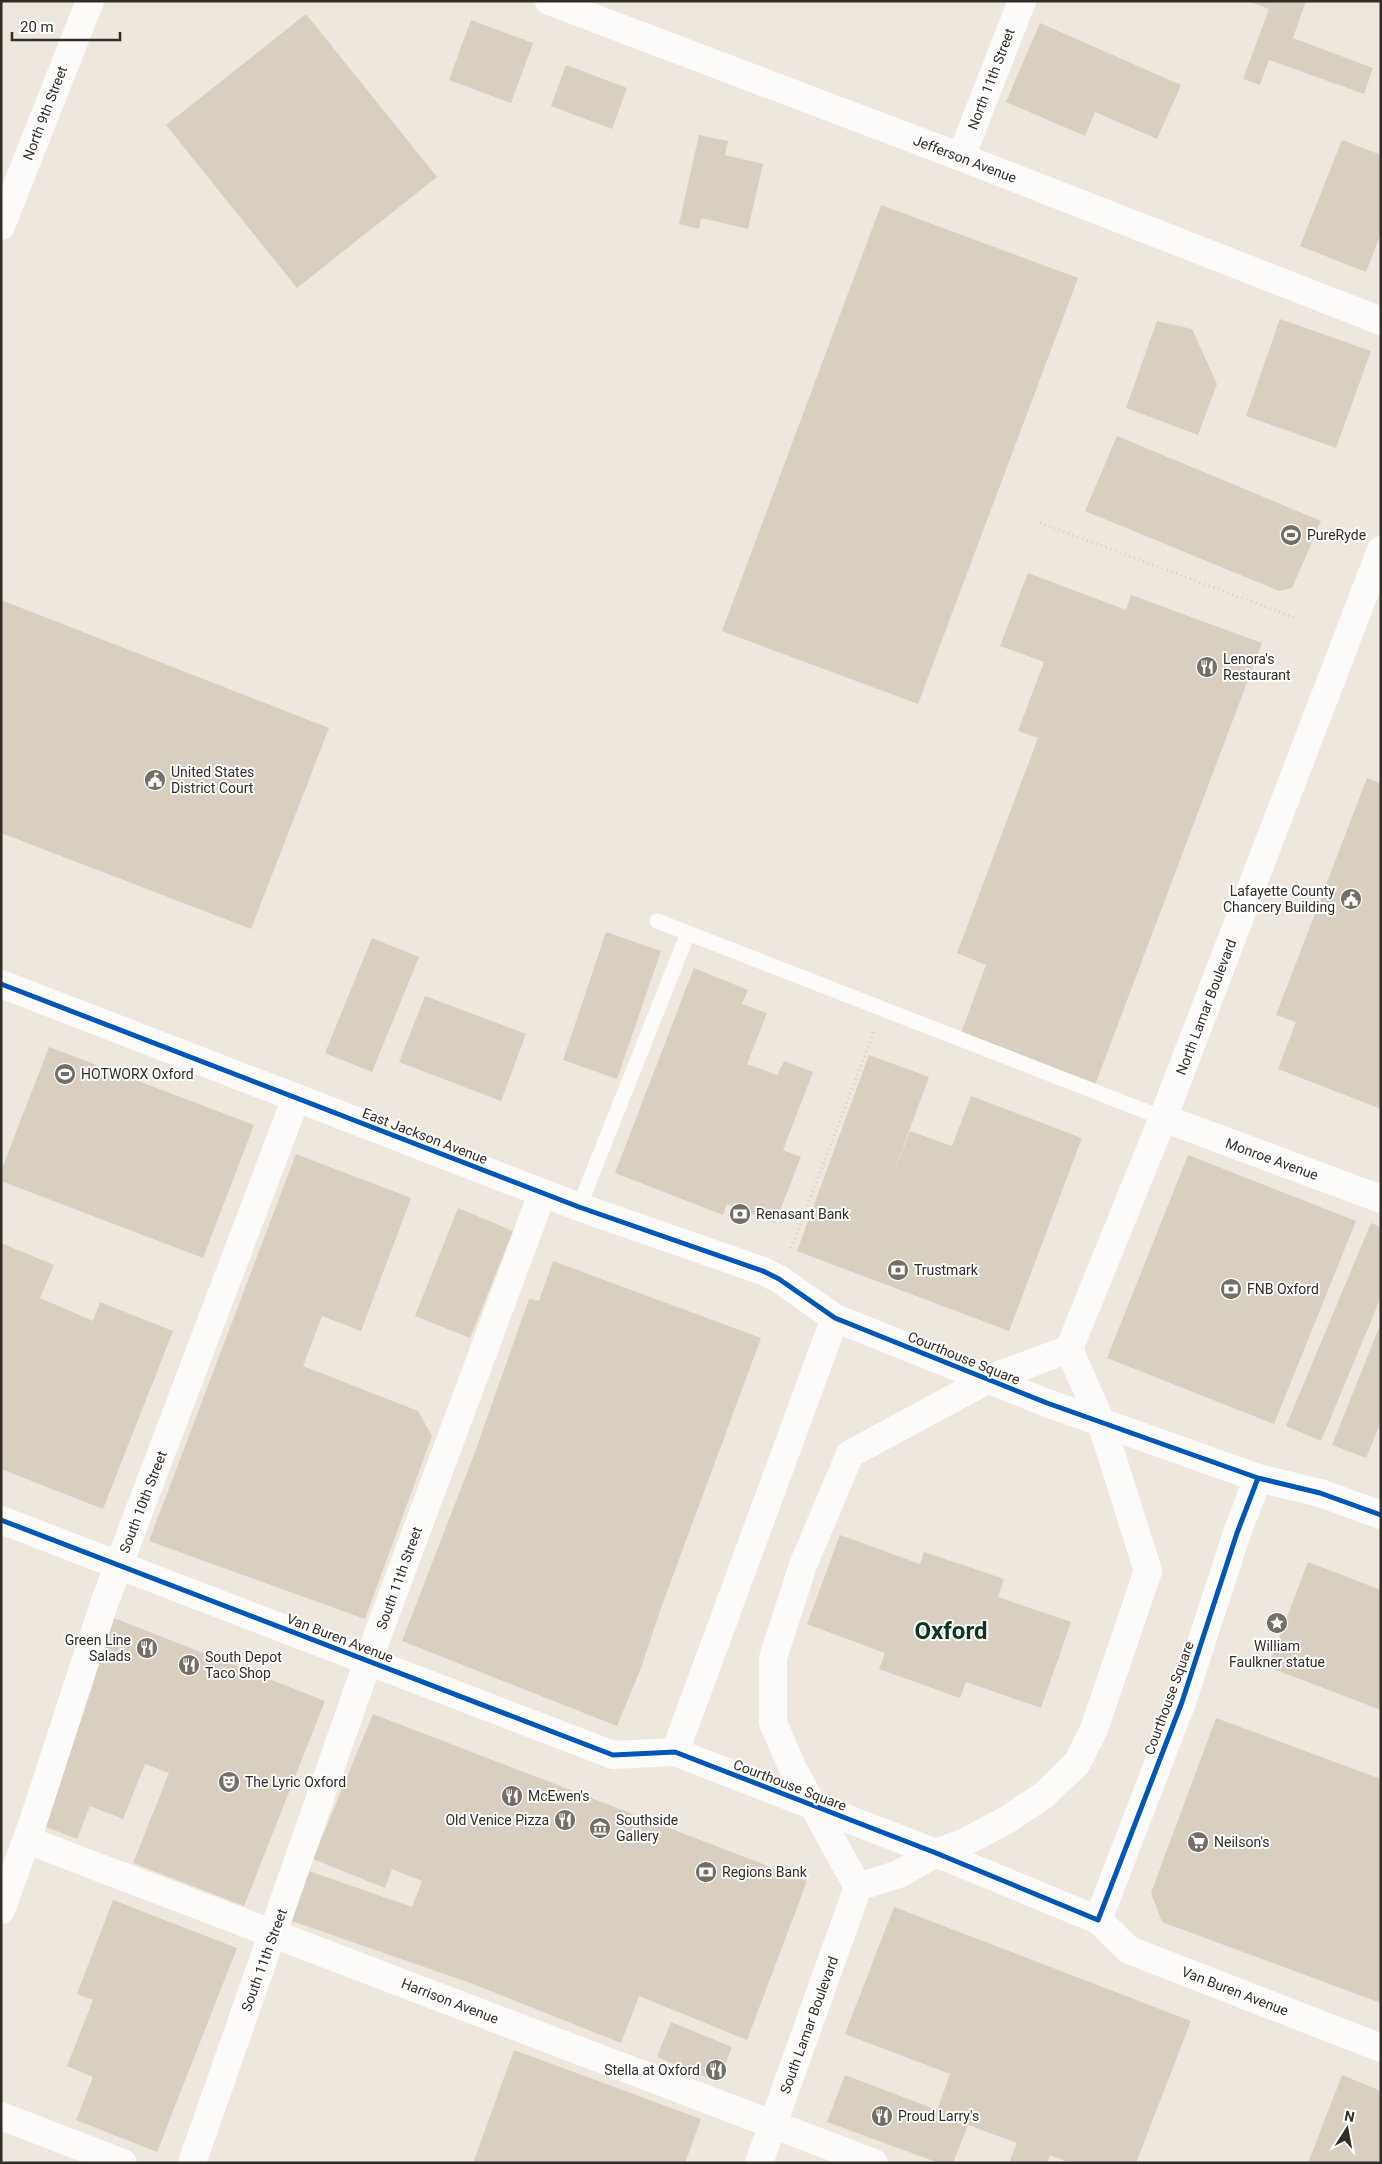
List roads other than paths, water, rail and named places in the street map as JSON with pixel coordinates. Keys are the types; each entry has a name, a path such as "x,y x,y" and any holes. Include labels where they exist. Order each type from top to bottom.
{"street":[{"name":"North 9th Street","path":"1,226 90,1"},
{"name":"Jefferson Avenue","path":"548,1 961,157 1381,321"},
{"name":"North 11th Street","path":"961,157 1022,1"},
{"name":"North Lamar Boulevard","path":"1069,1349 1163,1118 1381,550"},
{"name":"East Jackson Avenue","path":"1,984 578,1208 764,1272 779,1279 835,1318"},
{"name":"South 10th Street","path":"1,1910 105,1601 120,1566 296,1098"},
{"name":"Monroe Avenue","path":"1163,1118 1381,1199"},
{"name":"South 11th Street","path":"192,2163 274,1934 368,1661 542,1194"},
{"path":"675,1752 835,1318"},
{"name":"Courthouse Square","path":"675,1752 936,1853 1098,1920 1182,1702 1237,1533 1258,1478 1047,1404 835,1318"},
{"path":"815,1806 858,1887 899,1874 936,1853 963,1843 1005,1821 1044,1795 1077,1763 1098,1720 1148,1572 1101,1422 1069,1349 989,1380"},
{"name":"Courthouse Square","path":"815,1806 794,1771 773,1723 773,1658 803,1565 850,1454 989,1380"},
{"path":"1258,1478 1320,1492 1381,1515"},
{"name":"Van Buren Avenue","path":"1,1520 613,1755 675,1752"},
{"name":"Harrison Avenue","path":"26,1840 874,2163"},
{"name":"South Lamar Boulevard","path":"759,2163 858,1887"},
{"name":"Van Buren Avenue","path":"1098,1920 1129,1950 1381,2048"},
{"path":"1,2116 123,2163"}],"lane":[{"path":"657,920 882,1010 1163,1118"},
{"path":"578,1208 688,934"}],"place":[{"name":"PureRyde","path":"1291,535"},
{"name":"Lenora's Restaurant","path":"1207,667"},
{"name":"United States District Court","path":"155,780"},
{"name":"Lafayette County Chancery Building","path":"1351,899"},
{"name":"HOTWORX Oxford","path":"65,1074"},
{"name":"Renasant Bank","path":"740,1214"},
{"name":"Trustmark","path":"898,1270"},
{"name":"FNB Oxford","path":"1231,1289"},
{"name":"William Faulkner statue","path":"1277,1623"},
{"name":"Green Line Salads","path":"147,1648"},
{"name":"South Depot Taco Shop","path":"189,1665"},
{"name":"The Lyric Oxford","path":"229,1782"},
{"name":"McEwen's","path":"512,1796"},
{"name":"Old Venice Pizza","path":"565,1820"},
{"name":"Southside Gallery","path":"600,1828"},
{"name":"Neilson's","path":"1198,1842"},
{"name":"Regions Bank","path":"706,1872"},
{"name":"Stella at Oxford","path":"716,2070"},
{"name":"Proud Larry's","path":"882,2116"}],"district":[{"name":"Oxford","path":"951,1631"}]}
